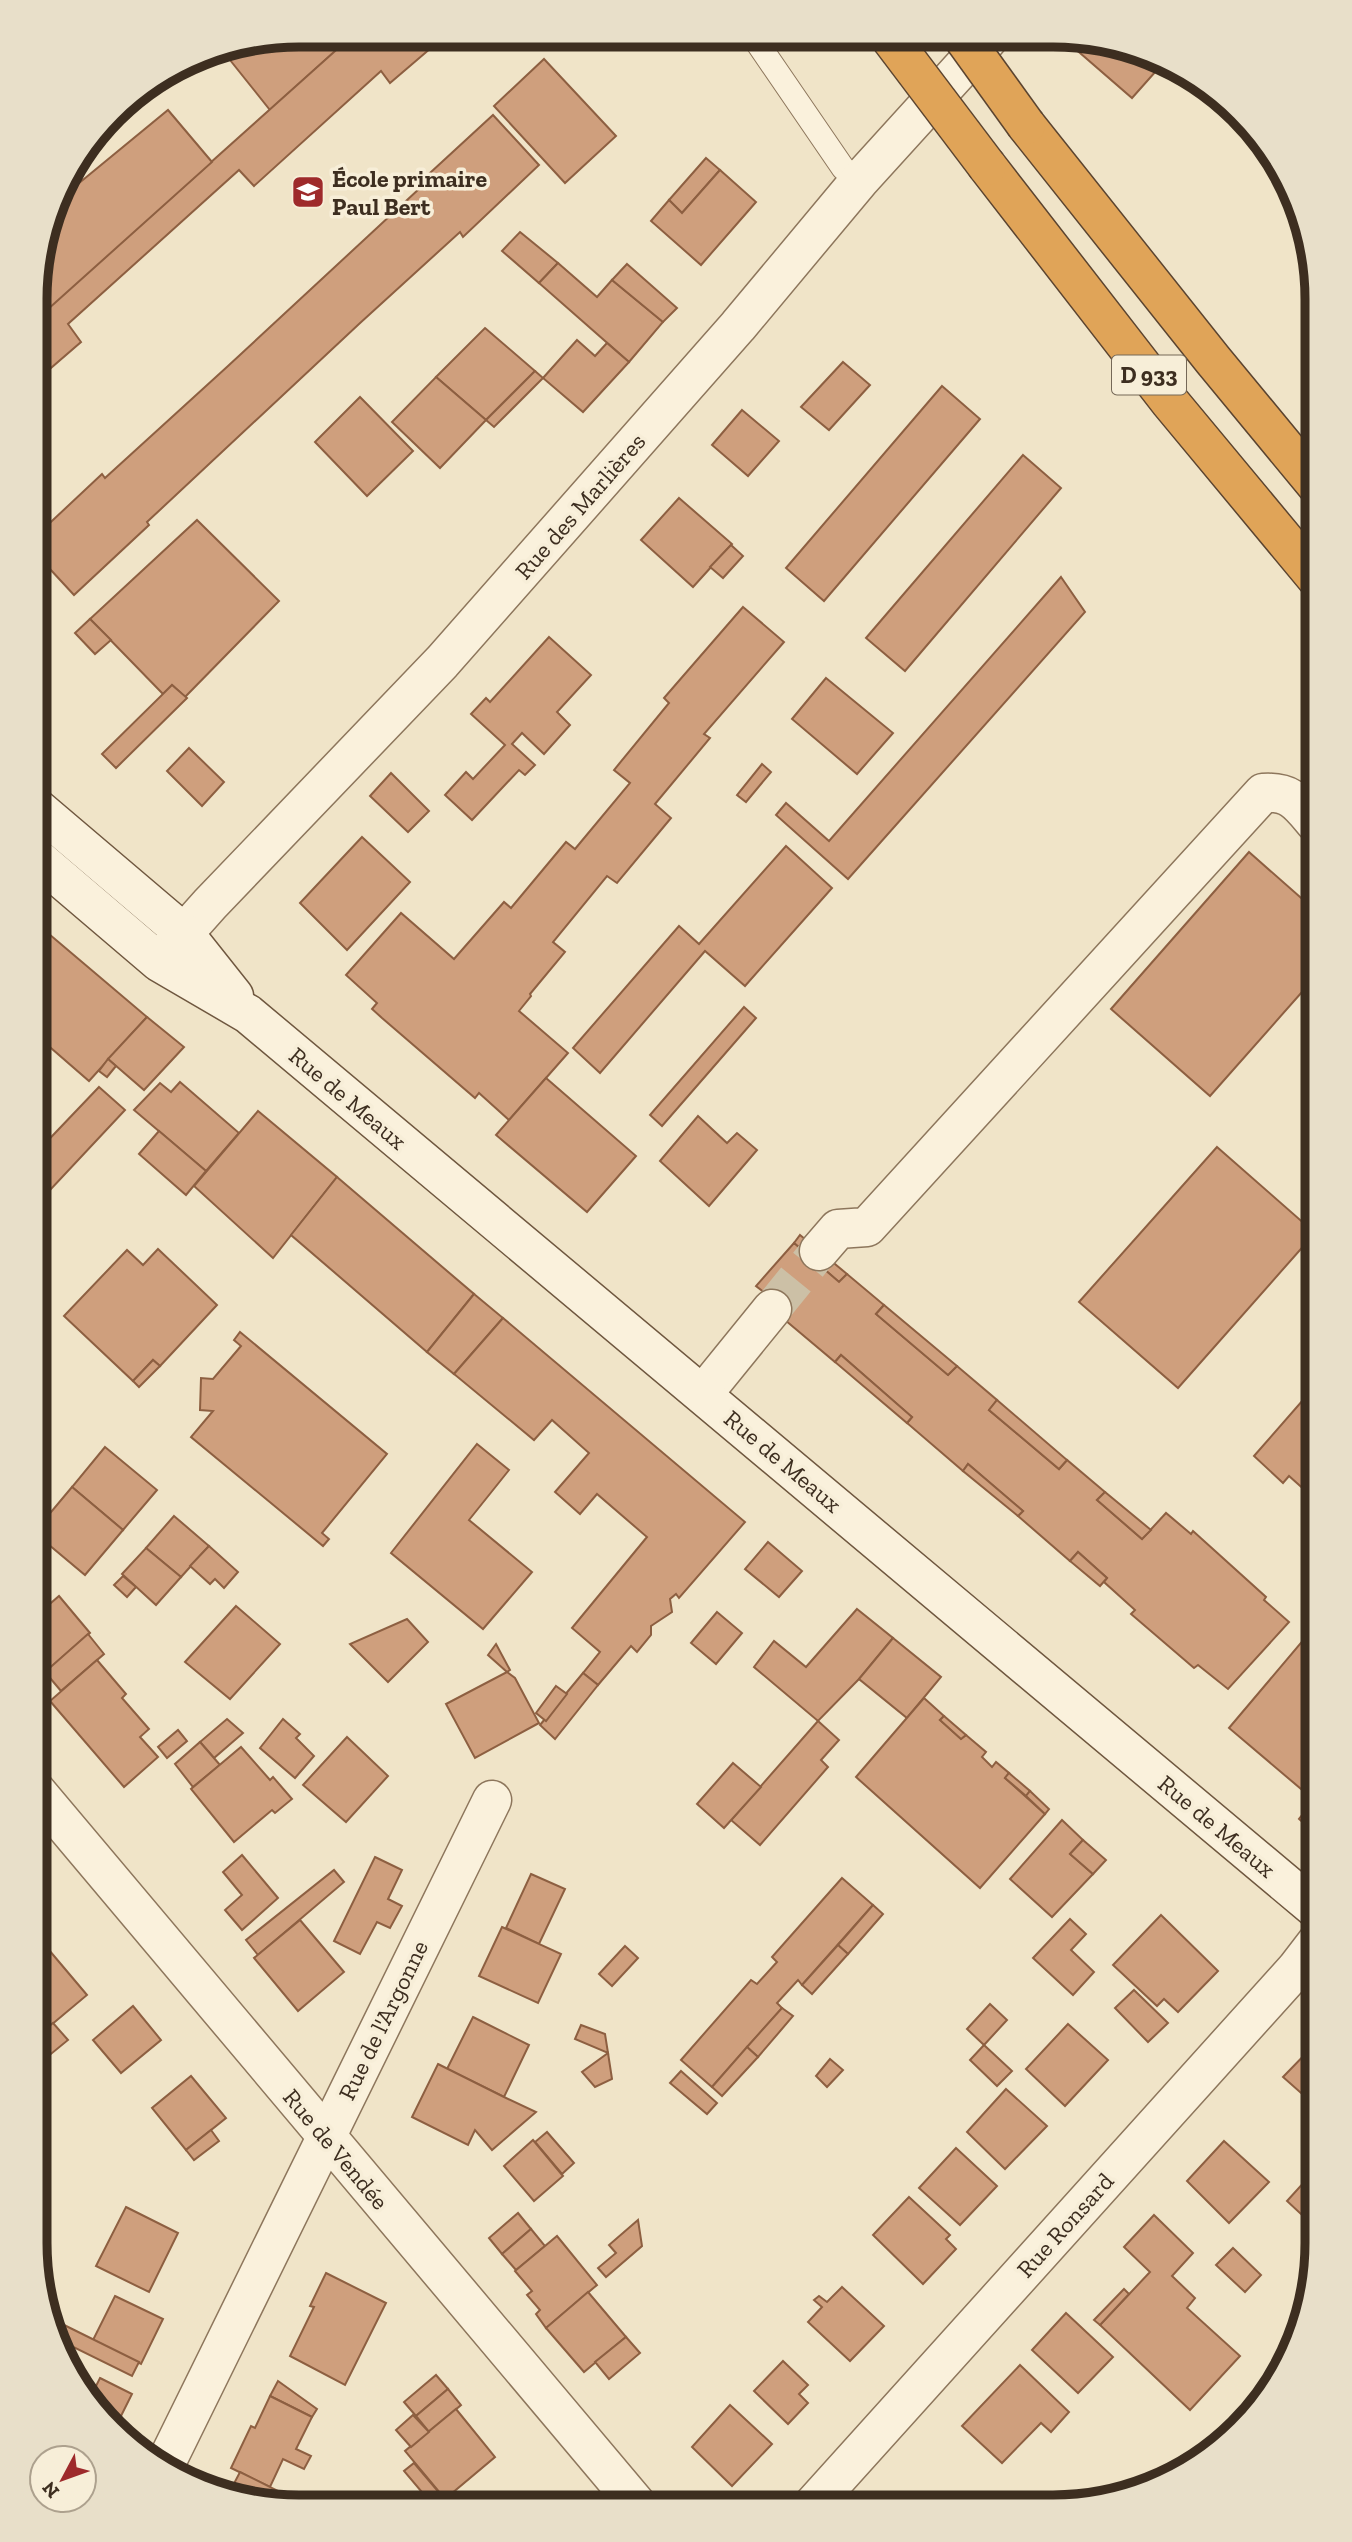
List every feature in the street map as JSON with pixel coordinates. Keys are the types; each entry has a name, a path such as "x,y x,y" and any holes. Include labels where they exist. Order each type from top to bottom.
{"highway":[{"name":"D 933","path":"897,47 1170,402 1305,565"},
{"name":"D 933","path":"970,47 1026,125 1305,471"}],"street":[{"name":"Rue des Marlières","path":"159,961 442,662 729,336 859,181 981,47"},
{"path":"819,1251 838,1229 867,1227 1263,793 1280,792 1305,811"},
{"name":"Rue de Meaux","path":"47,817 184,933 248,1014"},
{"name":"Rue de Meaux","path":"47,866 159,961 248,1014 1305,1900"},
{"path":"703,1394 772,1309"},
{"name":"Rue de l'Argonne","path":"168,2458 492,1800"},
{"name":"Rue de Vendée","path":"47,1804 629,2495"},
{"name":"Rue Ronsard","path":"822,2495 1305,1956"}],"lane":[{"path":"760,47 843,167 859,181"}],"building":[{"path":"340,47 270,110 228,58 266,49"},
{"path":"340,47 432,47 390,83 381,71 254,186 239,170 68,324 81,342 47,371 47,309"},
{"path":"1075,48 1118,56 1157,70 1132,98"},
{"path":"544,59 616,136 565,183 494,106"},
{"path":"168,110 212,162 47,310 52,250 73,188"},
{"path":"493,115 539,165 463,237 460,232 359,324 147,522 149,525 74,595 47,566 47,526 102,474 105,478 228,366 420,188 418,184"},
{"path":"706,158 720,170 682,213 669,200"},
{"path":"720,170 756,202 701,265 651,221 669,200 682,213"},
{"path":"520,232 558,263 539,283 502,251"},
{"path":"558,263 597,297 612,280 663,322 629,362 539,283"},
{"path":"627,264 677,308 663,322 612,280"},
{"path":"485,328 535,371 486,420 436,377"},
{"path":"577,340 595,356 607,343 629,362 583,412 543,378"},
{"path":"843,362 870,385 829,430 801,407"},
{"path":"535,371 543,378 494,427 486,420"},
{"path":"436,377 486,420 440,468 392,422"},
{"path":"942,386 980,419 824,601 786,568"},
{"path":"360,397 413,451 367,496 315,442"},
{"path":"742,410 779,441 748,476 712,445"},
{"path":"1023,455 1061,488 905,671 866,638"},
{"path":"679,498 732,544 693,587 641,540"},
{"path":"197,520 279,601 185,697 172,685 163,694 90,619"},
{"path":"731,545 743,556 723,578 710,567"},
{"path":"1061,577 1085,612 848,879 776,815 786,803 829,841"},
{"path":"743,607 784,642 704,734 710,738 655,804 671,818 617,883 607,876 553,942 565,952 519,1011 568,1053 509,1120 479,1093 475,1098 382,1018 372,1009 377,1003 346,975 401,913 454,959 504,902 511,908 566,842 575,849 630,783 614,770 669,703 664,698"},
{"path":"90,619 111,640 95,654 75,633"},
{"path":"549,637 591,675 557,712 570,725 544,754 522,733 512,744 535,765 525,775 519,770 472,820 445,795 466,772 473,779 505,745 471,714 486,698 490,702"},
{"path":"826,678 893,733 857,774 792,719"},
{"path":"172,685 187,698 116,768 102,754"},
{"path":"189,748 224,782 202,806 167,771"},
{"path":"762,764 771,772 746,802 737,795"},
{"path":"391,773 429,811 408,832 370,796"},
{"path":"362,837 410,882 347,950 300,903"},
{"path":"786,846 832,888 745,986 705,951 600,1073 573,1048 679,926 699,944"},
{"path":"1249,852 1305,901 1305,989 1210,1096 1111,1009"},
{"path":"47,932 147,1017 89,1081 47,1045"},
{"path":"744,1007 756,1018 662,1126 650,1115"},
{"path":"147,1017 184,1047 144,1090 108,1059"},
{"path":"108,1059 116,1066 107,1077 99,1071"},
{"path":"546,1078 636,1156 587,1212 496,1135"},
{"path":"180,1082 239,1133 206,1171 134,1110 160,1083 171,1092"},
{"path":"99,1087 125,1110 47,1193 47,1141"},
{"path":"258,1111 337,1177 273,1258 194,1186"},
{"path":"698,1116 727,1143 737,1133 757,1150 709,1206 660,1161"},
{"path":"159,1131 206,1171 186,1195 139,1154"},
{"path":"1217,1147 1305,1224 1305,1244 1178,1388 1079,1302"},
{"path":"337,1177 474,1294 427,1352 291,1235"},
{"path":"800,1235 847,1274 839,1282 794,1243"},
{"path":"794,1243 839,1282 847,1274 884,1305 876,1314 948,1375 957,1366 997,1400 989,1410 1059,1469 1067,1460 1105,1492 1097,1500 1142,1539 1166,1513 1191,1534 1193,1531 1266,1597 1264,1600 1289,1622 1228,1689 1198,1665 1194,1668 1131,1614 1135,1610 1104,1582 1107,1578 1078,1552 1070,1561 1018,1516 1023,1511 968,1464 963,1471 907,1423 912,1417 841,1355 835,1362 779,1315 785,1309 756,1286"},
{"path":"158,1249 217,1305 160,1366 153,1360 133,1381 64,1316 127,1250 143,1265"},
{"path":"474,1294 503,1318 454,1374 427,1352"},
{"path":"884,1305 957,1366 948,1375 876,1314"},
{"path":"503,1318 745,1522 679,1598 676,1594 670,1599 672,1612 651,1626 651,1635 637,1652 631,1646 598,1685 583,1673 600,1652 572,1628 647,1537 597,1494 580,1514 555,1492 589,1453 552,1420 534,1440 454,1374"},
{"path":"240,1332 387,1454 322,1533 329,1539 323,1546 191,1437 213,1411 200,1410 201,1378 213,1379 241,1346 234,1340"},
{"path":"841,1355 912,1417 907,1423 835,1362"},
{"path":"153,1360 160,1366 139,1387 133,1381"},
{"path":"1305,1398 1305,1490 1289,1476 1283,1483 1254,1456"},
{"path":"997,1400 1067,1460 1059,1469 989,1410"},
{"path":"477,1444 509,1470 469,1520 532,1572 483,1629 391,1553"},
{"path":"105,1447 157,1490 123,1530 72,1487"},
{"path":"968,1464 1023,1511 1018,1516 963,1471"},
{"path":"72,1487 123,1530 85,1575 47,1543 47,1517"},
{"path":"1105,1492 1151,1530 1142,1539 1097,1500"},
{"path":"174,1516 209,1546 181,1577 146,1548"},
{"path":"768,1542 802,1571 779,1597 745,1569"},
{"path":"209,1546 238,1572 224,1588 215,1579 210,1584 190,1566"},
{"path":"146,1548 181,1577 156,1605 122,1574"},
{"path":"1078,1552 1107,1578 1100,1586 1070,1561"},
{"path":"123,1576 136,1587 127,1597 114,1585"},
{"path":"59,1596 90,1633 47,1670 47,1606"},
{"path":"236,1606 280,1644 230,1699 185,1662"},
{"path":"857,1609 893,1638 859,1679 818,1721 754,1667 774,1641 806,1667"},
{"path":"717,1612 742,1633 716,1664 691,1643"},
{"path":"407,1619 428,1642 388,1682 350,1644"},
{"path":"88,1634 104,1654 61,1691 47,1674 47,1670"},
{"path":"893,1638 941,1677 907,1718 859,1679"},
{"path":"1305,1638 1305,1792 1229,1728"},
{"path":"496,1644 510,1670 507,1672 488,1655"},
{"path":"97,1660 126,1694 122,1698 149,1729 140,1737 158,1757 124,1787 50,1701"},
{"path":"507,1672 515,1678 539,1723 475,1758 446,1704"},
{"path":"583,1673 598,1685 555,1739 540,1725"},
{"path":"556,1686 567,1694 546,1721 536,1713"},
{"path":"924,1698 944,1716 940,1720 961,1739 966,1735 986,1752 982,1757 992,1767 996,1762 1009,1773 1005,1778 1045,1814 980,1888 856,1777"},
{"path":"944,1716 966,1735 961,1739 940,1720"},
{"path":"227,1719 243,1733 214,1758 200,1742"},
{"path":"283,1719 300,1734 296,1738 314,1756 295,1778 260,1748"},
{"path":"818,1721 839,1740 821,1760 828,1767 760,1845 731,1820"},
{"path":"178,1730 187,1741 167,1758 158,1747"},
{"path":"347,1737 388,1776 346,1822 303,1785"},
{"path":"200,1742 220,1765 193,1787 175,1764"},
{"path":"241,1747 270,1780 273,1777 292,1799 275,1813 272,1810 234,1842 191,1789"},
{"path":"733,1763 761,1787 724,1828 697,1804"},
{"path":"1009,1773 1030,1791 1026,1796 1005,1778"},
{"path":"1030,1791 1049,1809 1045,1814 1026,1796"},
{"path":"1305,1811 1305,1824 1299,1819"},
{"path":"1062,1820 1083,1840 1070,1854 1093,1874 1052,1917 1010,1879"},
{"path":"1083,1840 1106,1860 1093,1874 1070,1854"},
{"path":"242,1855 278,1898 242,1930 225,1910 242,1895 223,1872"},
{"path":"375,1857 402,1870 388,1899 402,1906 390,1928 377,1922 360,1954 334,1941"},
{"path":"334,1870 344,1882 258,1955 246,1940"},
{"path":"531,1874 565,1889 539,1944 506,1928"},
{"path":"842,1878 873,1905 802,1985 798,1980 777,2003 782,2008 712,2087 681,2060 751,1980 757,1984 777,1962 772,1957"},
{"path":"873,1905 883,1914 848,1954 838,1945"},
{"path":"1161,1915 1218,1971 1178,2012 1164,1999 1157,2006 1113,1965"},
{"path":"1070,1919 1086,1934 1071,1950 1094,1972 1073,1995 1033,1958"},
{"path":"300,1920 344,1972 298,2011 254,1958"},
{"path":"502,1927 561,1954 538,2003 479,1976"},
{"path":"838,1945 848,1954 812,1994 802,1985"},
{"path":"625,1946 638,1958 612,1986 599,1974"},
{"path":"49,1950 87,1995 47,2028"},
{"path":"1134,1990 1168,2023 1148,2042 1115,2008"},
{"path":"990,2004 1007,2020 984,2045 967,2029"},
{"path":"133,2006 161,2040 121,2073 93,2040"},
{"path":"782,2008 793,2016 758,2057 747,2047"},
{"path":"473,2017 529,2045 504,2097 447,2069"},
{"path":"53,2023 68,2040 47,2057 47,2028"},
{"path":"1068,2024 1108,2060 1065,2106 1026,2069"},
{"path":"581,2025 605,2034 608,2053 575,2039"},
{"path":"984,2045 1012,2071 997,2086 970,2060"},
{"path":"747,2047 758,2057 722,2096 712,2087"},
{"path":"608,2053 612,2079 595,2087 582,2072"},
{"path":"1305,2054 1305,2096 1283,2077"},
{"path":"830,2059 843,2070 827,2087 816,2076"},
{"path":"438,2064 536,2112 492,2150 475,2130 468,2145 412,2117"},
{"path":"681,2071 717,2103 707,2114 670,2083"},
{"path":"191,2076 226,2118 186,2150 152,2108"},
{"path":"1006,2089 1047,2126 1005,2169 967,2132"},
{"path":"211,2130 219,2141 194,2160 186,2150"},
{"path":"547,2132 574,2163 562,2174 535,2142"},
{"path":"533,2140 563,2176 534,2201 504,2166"},
{"path":"1224,2141 1269,2182 1229,2223 1187,2181"},
{"path":"956,2148 997,2186 960,2225 919,2188"},
{"path":"1305,2181 1305,2218 1287,2201"},
{"path":"909,2197 950,2235 946,2239 956,2249 923,2284 873,2235"},
{"path":"126,2207 178,2233 149,2292 96,2266"},
{"path":"518,2213 531,2229 502,2254 489,2238"},
{"path":"1154,2215 1193,2253 1172,2276 1195,2298 1187,2308 1240,2356 1190,2410 1100,2325 1150,2272 1124,2247"},
{"path":"638,2220 642,2246 606,2277 598,2268 616,2253 609,2245"},
{"path":"531,2229 545,2246 516,2270 502,2254"},
{"path":"557,2236 597,2285 546,2328 536,2314 540,2310 527,2295 532,2291 515,2271"},
{"path":"1233,2248 1261,2275 1245,2292 1216,2265"},
{"path":"326,2273 386,2303 345,2385 290,2356 314,2307 310,2306"},
{"path":"842,2287 884,2326 850,2361 808,2322 822,2307 814,2300 819,2296 827,2302"},
{"path":"1124,2289 1129,2294 1100,2325 1094,2320"},
{"path":"588,2292 626,2337 584,2372 546,2328"},
{"path":"115,2296 163,2319 141,2364 93,2340"},
{"path":"1066,2313 1113,2357 1078,2393 1032,2350"},
{"path":"61,2323 139,2362 132,2376 69,2345"},
{"path":"626,2337 640,2353 609,2379 595,2362"},
{"path":"783,2361 808,2385 799,2394 808,2403 788,2424 754,2391"},
{"path":"1020,2365 1069,2412 1051,2432 1041,2423 1002,2463 962,2426"},
{"path":"436,2375 448,2389 416,2416 404,2402"},
{"path":"100,2378 132,2394 119,2419 99,2396 94,2389"},
{"path":"278,2381 317,2409 312,2417 270,2396"},
{"path":"448,2389 461,2405 429,2432 416,2416"},
{"path":"270,2396 312,2417 296,2449 311,2456 304,2469 283,2459 270,2487 231,2468 251,2426 255,2428"},
{"path":"730,2405 772,2444 732,2486 692,2447"},
{"path":"456,2409 495,2457 450,2495 442,2495 405,2451"},
{"path":"413,2415 429,2432 411,2447 396,2430"},
{"path":"414,2463 441,2495 424,2495 404,2471"},
{"path":"240,2472 284,2494 266,2493 233,2486"}],"tunnel":[{"path":"772,1309 819,1251"}],"place":[{"name":"École primaire Paul Bert","path":"308,192"}]}
